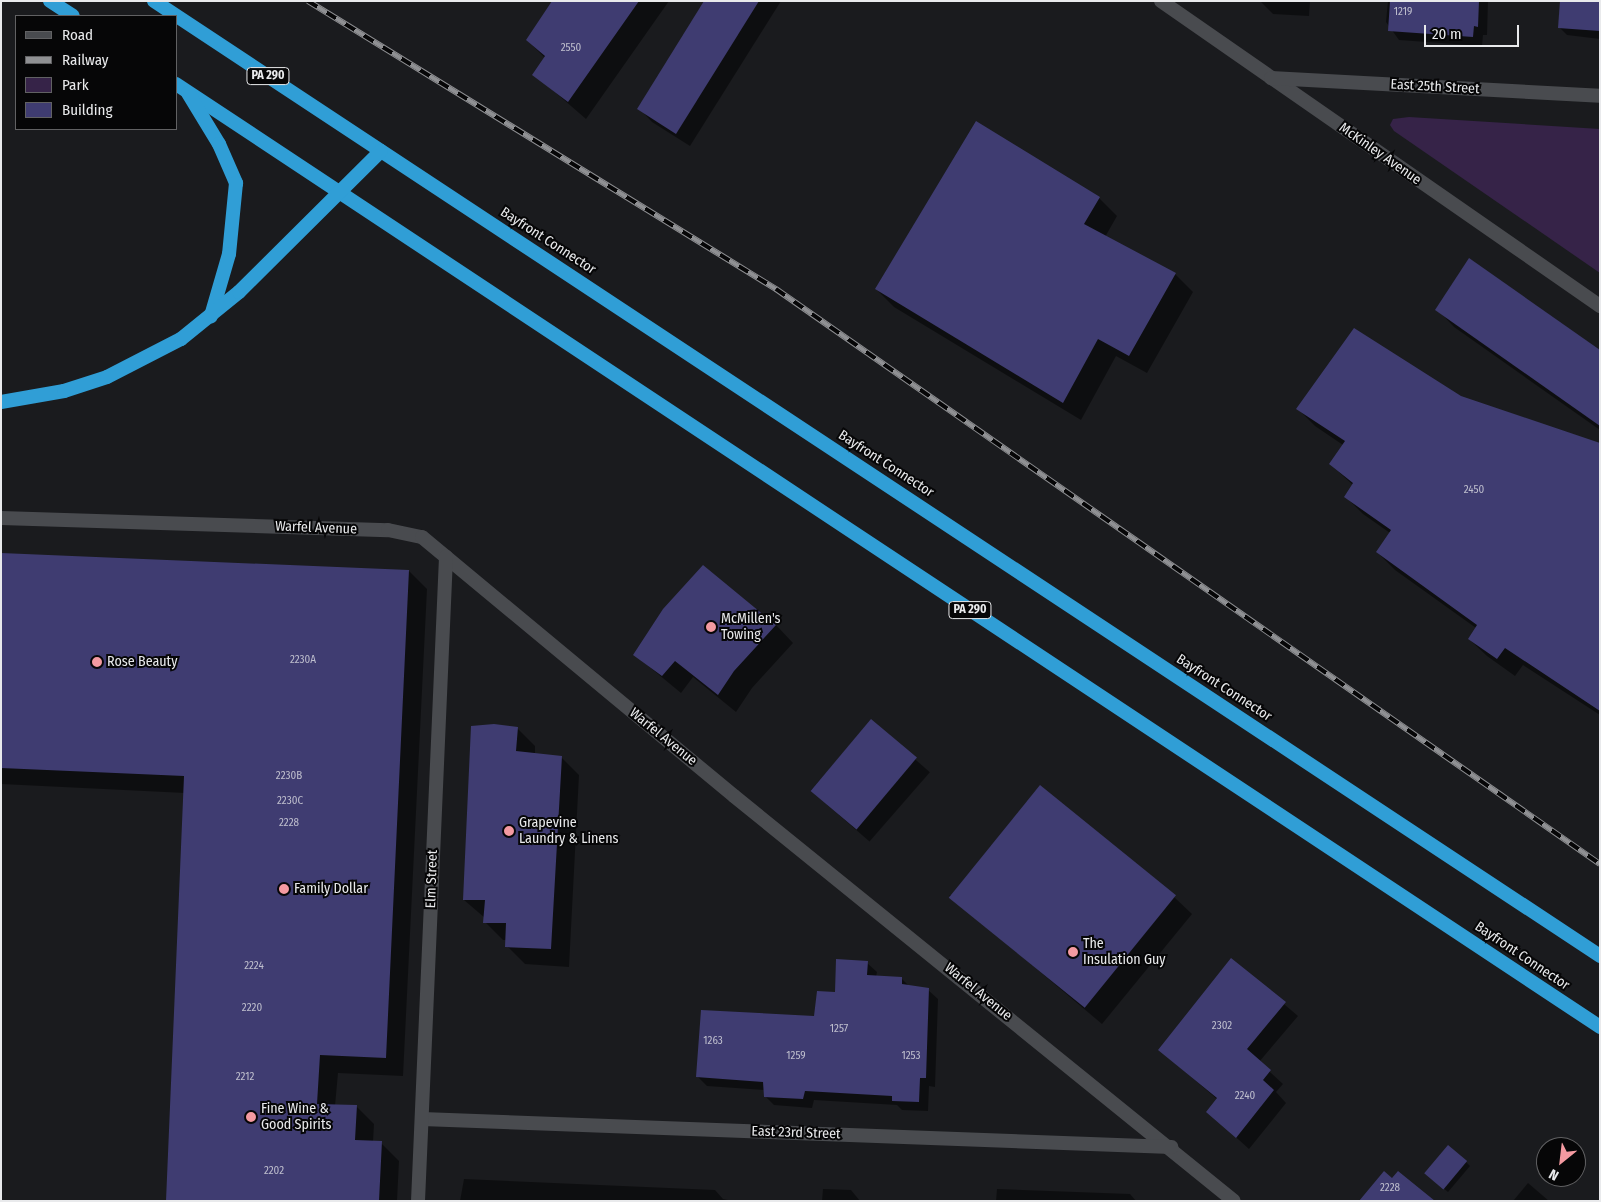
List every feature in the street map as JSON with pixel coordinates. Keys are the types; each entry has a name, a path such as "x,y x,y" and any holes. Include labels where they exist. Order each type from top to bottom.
{"highway":[{"path":"50,1 72,15"},
{"name":"Bayfront Connector","path":"154,1 175,15"},
{"name":"Bayfront Connector","path":"178,17 1600,956"},
{"path":"181,87 219,144 236,182 229,254 211,317"},
{"name":"Bayfront Connector","path":"181,87 1600,1027"},
{"path":"1,402 64,391 107,377 181,339 211,317 381,151"}],"street":[{"name":"McKinley Avenue","path":"1161,1 1600,306"},
{"name":"East 25th Street","path":"1271,78 1600,96"},
{"name":"Warfel Avenue","path":"1,518 394,531 422,537 840,882 1171,1147 1234,1201"},
{"name":"Elm Street","path":"418,1201 446,557"},
{"name":"East 23rd Street","path":"422,1119 1171,1147"}],"green space":[{"path":"1409,117 1600,129 1600,273 1394,131 1390,125 1393,119"}],"building":[{"path":"552,1 639,1 568,102 532,75 545,56 526,40"},
{"path":"704,1 759,1 676,134 637,109"},
{"path":"1390,1 1479,1 1478,27 1474,26 1473,37 1388,31"},
{"path":"1560,1 1600,1 1600,31 1558,28"},
{"path":"976,121 1100,197 1084,224 1176,273 1129,356 1098,339 1063,403 875,289"},
{"path":"1469,258 1600,350 1600,426 1435,310"},
{"path":"1354,328 1461,396 1600,443 1600,711 1505,648 1497,659 1468,639 1477,625 1376,552 1391,530 1344,497 1353,483 1329,464 1345,441 1296,409"},
{"path":"1,553 409,570 386,1058 320,1055 317,1104 357,1105 355,1140 382,1141 379,1201 166,1201 184,776 1,768"},
{"path":"703,565 776,625 734,671 718,695 675,661 662,676 633,655 663,609"},
{"path":"871,719 917,758 857,830 811,791"},
{"path":"494,724 518,727 516,751 562,756 551,949 505,947 506,923 483,923 485,900 463,900 471,726"},
{"name":"The Insulation Guy","path":"1040,785 1176,895 1085,1008 949,898"},
{"path":"1231,958 1286,1002 1247,1049 1271,1070 1263,1080 1274,1090 1236,1138 1206,1112 1217,1098 1158,1050"},
{"path":"836,959 868,961 867,975 902,977 902,984 929,988 926,1078 920,1078 919,1102 892,1101 892,1096 805,1091 803,1099 764,1097 763,1082 696,1077 701,1010 814,1016 817,991 835,992"},
{"path":"1448,1145 1467,1161 1443,1189 1424,1173"},
{"path":"1384,1171 1392,1178 1398,1171 1435,1201 1359,1201"}],"railway":[{"path":"308,1 776,289 1600,864"}],"place":[{"name":"McMillen's Towing","path":"711,627"},
{"name":"Rose Beauty","path":"97,662"},
{"name":"Grapevine Laundry & Linens","path":"509,831"},
{"name":"Family Dollar","path":"284,889"},
{"name":"The Insulation Guy","path":"1073,952"},
{"name":"Fine Wine & Good Spirits","path":"251,1117"}]}
